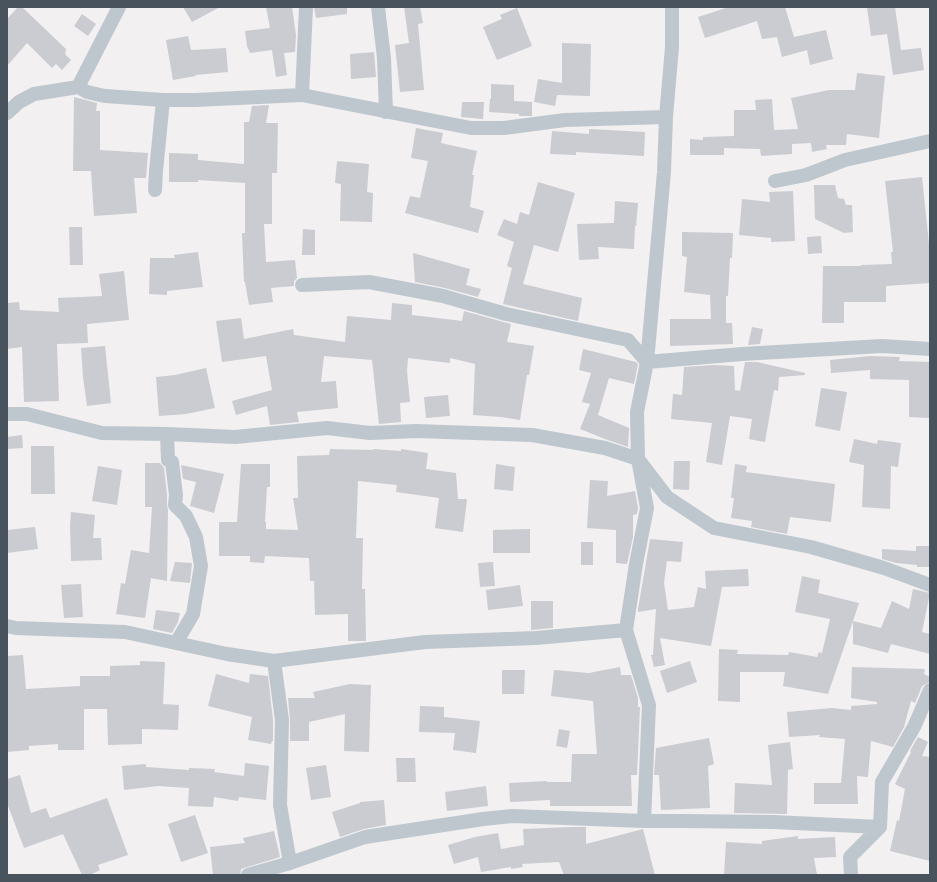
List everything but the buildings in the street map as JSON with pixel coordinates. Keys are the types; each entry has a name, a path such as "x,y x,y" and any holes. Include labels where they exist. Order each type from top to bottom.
{"street":[{"path":"78,87 119,7"},
{"path":"302,95 306,7"},
{"path":"378,7 384,58 386,112"},
{"path":"644,821 649,705 626,630 636,564 647,508 638,459 637,412 648,362 664,172 666,117 672,47 672,7"},
{"path":"7,113 19,102 34,94 78,87 87,92 105,96 163,100 302,95 471,128 504,128 565,120 666,117"},
{"path":"155,190 163,100"},
{"path":"775,181 806,175 845,160 930,141"},
{"path":"302,285 369,282 443,296 506,314 628,340 648,362"},
{"path":"648,362 742,354 882,346 930,349"},
{"path":"7,414 27,414 102,433 235,437 327,428 370,433 416,431 532,435 605,448 638,459 668,497 714,528 811,547 884,568 930,585"},
{"path":"167,434 168,460 172,462 176,496 175,505 186,516 196,537 201,566 193,614 176,642"},
{"path":"7,626 125,632 227,654 274,661 425,642 536,638 626,630"},
{"path":"274,661 282,720 280,805 290,863"},
{"path":"851,875 850,857 880,827 882,782 914,727 930,690"},
{"path":"248,875 290,863 366,837 512,816 644,821 773,822 880,827"}]}
